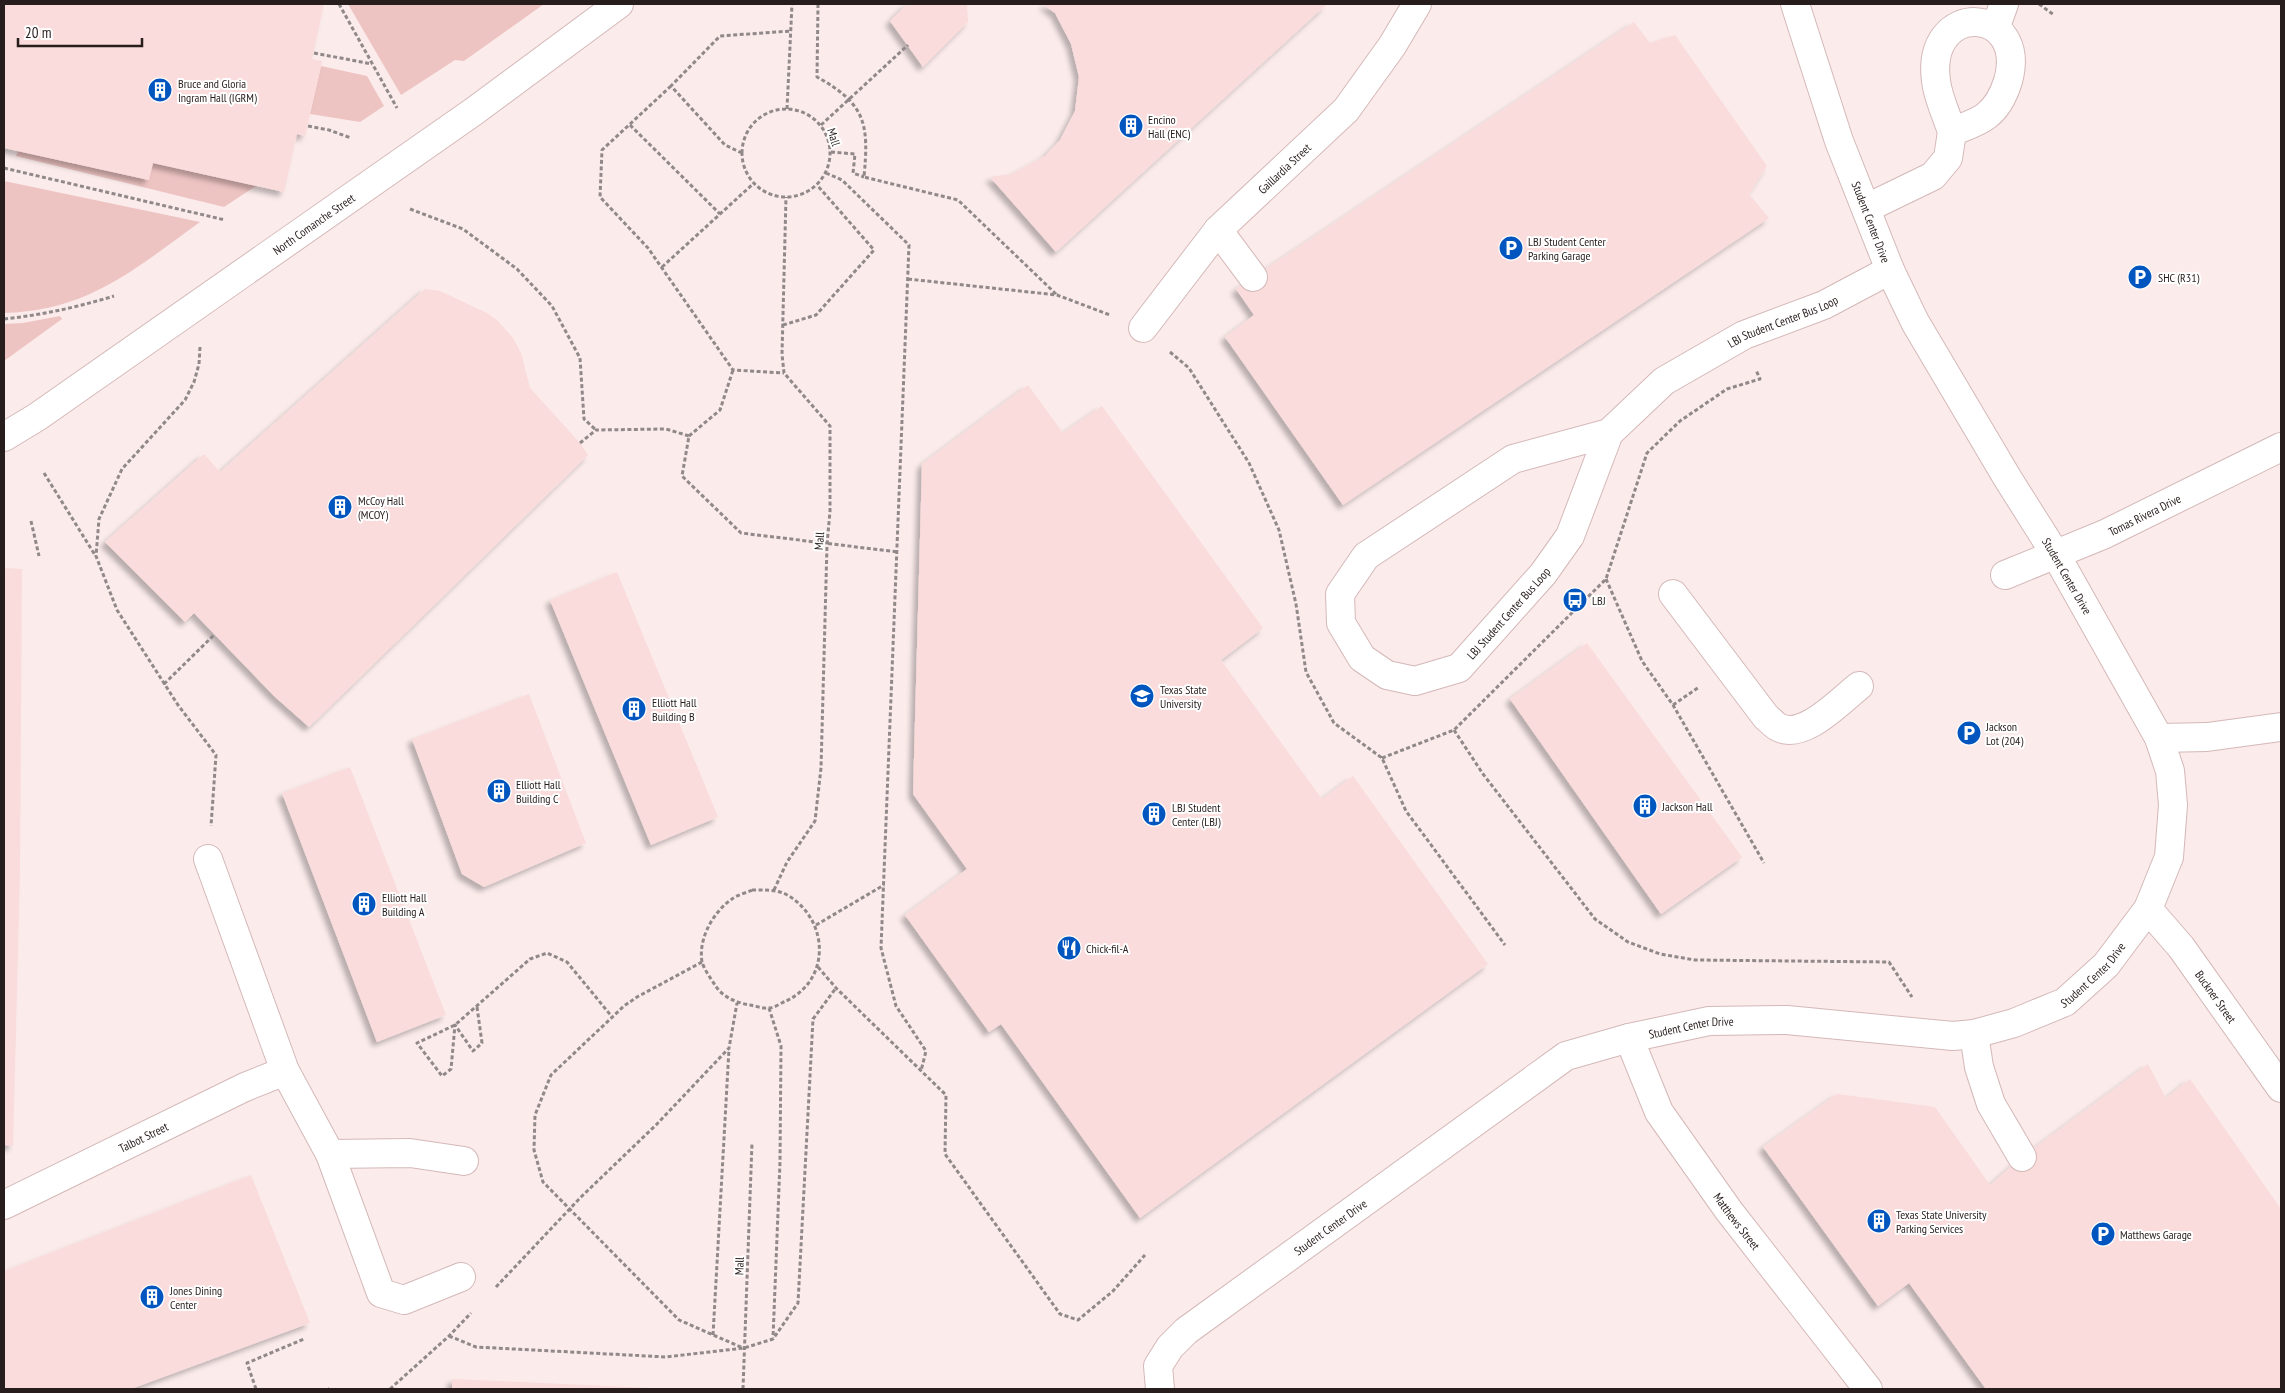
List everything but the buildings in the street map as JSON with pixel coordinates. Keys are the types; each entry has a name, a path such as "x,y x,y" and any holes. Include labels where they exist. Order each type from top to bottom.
{"street":[{"name":"North Comanche Street","path":"4,438 37,417 473,112 619,4"},
{"name":"Gaillardia Street","path":"1143,328 1218,230 1346,110 1392,46 1417,4"},
{"name":"Student Center Drive","path":"1160,1389 1158,1366 1170,1347 1186,1331 1566,1056 1629,1038 1709,1022 1787,1020 1953,1036 1974,1034 2014,1022 2065,1002 2106,965 2148,909 2169,857 2173,805 2170,771 2159,738 2056,555 1914,322 1890,270 1839,141 1795,4"},
{"path":"1866,208 1933,176 1948,158 1952,132 1936,82 1937,50 1945,31 1964,18 2000,15 2008,44 2010,72 2003,96 1986,116 1952,132"},
{"path":"1218,230 1252,277"},
{"name":"LBJ Student Center Bus Loop","path":"1609,433 1513,459 1366,556 1340,594 1341,624 1362,658 1388,675 1415,681 1459,668 1543,574 1570,536 1609,433 1664,381 1744,335 1824,305 1890,270"},
{"name":"Tomas Rivera Drive","path":"2006,575 2111,531 2281,447"},
{"path":"1674,594 1766,717 1779,728 1797,730 1813,723 1859,686"},
{"path":"2159,738 2207,737 2281,727"},
{"path":"208,858 285,1071 330,1154 381,1293 404,1300 461,1277"},
{"name":"Buckner Street","path":"2148,909 2181,947 2281,1088"},
{"path":"1974,1034 1979,1067 1991,1104 2022,1157"},
{"name":"Matthews Street","path":"1629,1038 1658,1112 1729,1211 1868,1389"},
{"name":"Talbot Street","path":"4,1205 245,1087 285,1071"},
{"path":"330,1154 410,1153 464,1161"}],"path":[{"path":"339,4 397,108"},
{"path":"733,370 784,373 782,354 786,197 772,196 754,183 744,166 742,153 745,139 751,126 760,117 773,110 787,108 792,4"},
{"path":"818,4 817,78 833,86 848,99 862,118 867,142 864,177"},
{"path":"2038,4 2054,15"},
{"path":"733,370 648,248 600,197 602,150 671,86 720,36 791,30"},
{"path":"821,125 908,45"},
{"path":"314,53 373,65"},
{"path":"671,86 725,145 742,153"},
{"name":"Mall","path":"786,197 808,192 817,185 826,173 830,161 827,136 821,125 806,113 787,108"},
{"path":"630,124 720,214"},
{"path":"308,126 329,130 351,138"},
{"path":"830,152 854,154 853,173 958,200 1057,295"},
{"path":"4,168 225,220"},
{"path":"826,173 842,180 909,245 881,948 896,1006 926,1050 921,1071"},
{"path":"662,267 754,183"},
{"path":"783,325 816,315 874,250 817,185"},
{"path":"410,209 462,229 517,269 552,306 580,358 584,419 596,430"},
{"path":"908,279 1057,295 1143,328 1189,368 1249,462 1279,530 1296,604 1306,672 1334,723 1382,758 1406,811 1504,945"},
{"path":"4,319 38,315 114,296"},
{"path":"96,556 99,520 122,469 185,400 194,382 200,352 198,304"},
{"path":"733,370 720,410 689,436 682,476 741,533 827,545 898,552"},
{"name":"Mall","path":"774,890 787,862 815,822 821,768 827,545 831,492 830,426 784,373"},
{"path":"580,443 596,430 666,429 689,436"},
{"path":"44,473 96,556 117,610 178,705 216,755 208,858"},
{"path":"31,521 39,556"},
{"path":"1606,579 1642,661 1673,705 1764,863"},
{"path":"164,684 215,634"},
{"path":"1454,730 1483,774 1594,919 1628,942 1660,954 1695,960 1889,962 1907,989"},
{"path":"816,925 884,885"},
{"path":"752,890 774,890 788,895 806,909 816,925 821,947 818,967 795,996 769,1008 737,1003 716,987 702,962 704,939 714,916 732,899 752,890"},
{"path":"455,1025 451,1069 442,1076 417,1043 455,1025 530,959 547,953 567,962 613,1018"},
{"path":"702,962 637,997 551,1075 535,1115 534,1150 543,1182 679,1320 744,1348"},
{"path":"818,967 836,988 946,1095 945,1154 1060,1314 1078,1320 1113,1290 1145,1255"},
{"path":"450,1336 476,1347 666,1357 744,1348 773,1339 798,1303 813,1019 836,988"},
{"path":"713,1335 729,1048 737,1003"},
{"path":"455,1025 473,1051 482,1042 477,1007"},
{"path":"769,1008 781,1046 780,1162 773,1339"},
{"path":"580,1198 656,1125 729,1048"},
{"name":"Mall","path":"743,1389 752,1143"},
{"path":"256,1389 247,1363 304,1339"}],"shaded area":[{"name":"Texas State University","path":"4,4 2281,4 2281,1389 4,1389"},
{"path":"348,4 544,4 464,61 455,60 401,95"},
{"path":"321,66 367,76 384,106 360,122 310,114"},
{"path":"18,151 148,180 153,163 256,186 224,207 16,156"},
{"path":"4,181 200,222 132,271 86,296 61,305 4,313"},
{"path":"60,316 62,319 4,361 4,324 23,323"}],"place":[{"name":"Bruce and Gloria Ingram Hall (IGRM)","path":"160,90"},
{"name":"Encino Hall (ENC)","path":"1131,126"},
{"name":"LBJ Student Center Parking Garage","path":"1511,248"},
{"name":"SHC (R31)","path":"2140,277"},
{"name":"McCoy Hall (MCOY)","path":"340,507"},
{"name":"LBJ","path":"1575,600"},
{"name":"Texas State University","path":"1142,696"},
{"name":"Elliott Hall Building B","path":"634,709"},
{"name":"Jackson Lot (204)","path":"1969,733"},
{"name":"Elliott Hall Building C","path":"499,791"},
{"name":"Jackson Hall","path":"1645,806"},
{"name":"LBJ Student Center (LBJ)","path":"1154,814"},
{"name":"Elliott Hall Building A","path":"364,904"},
{"name":"Chick-fil-A","path":"1069,948"},
{"name":"Texas State University Parking Services","path":"1879,1221"},
{"name":"Matthews Garage","path":"2103,1234"},
{"name":"Jones Dining Center","path":"152,1297"}]}
